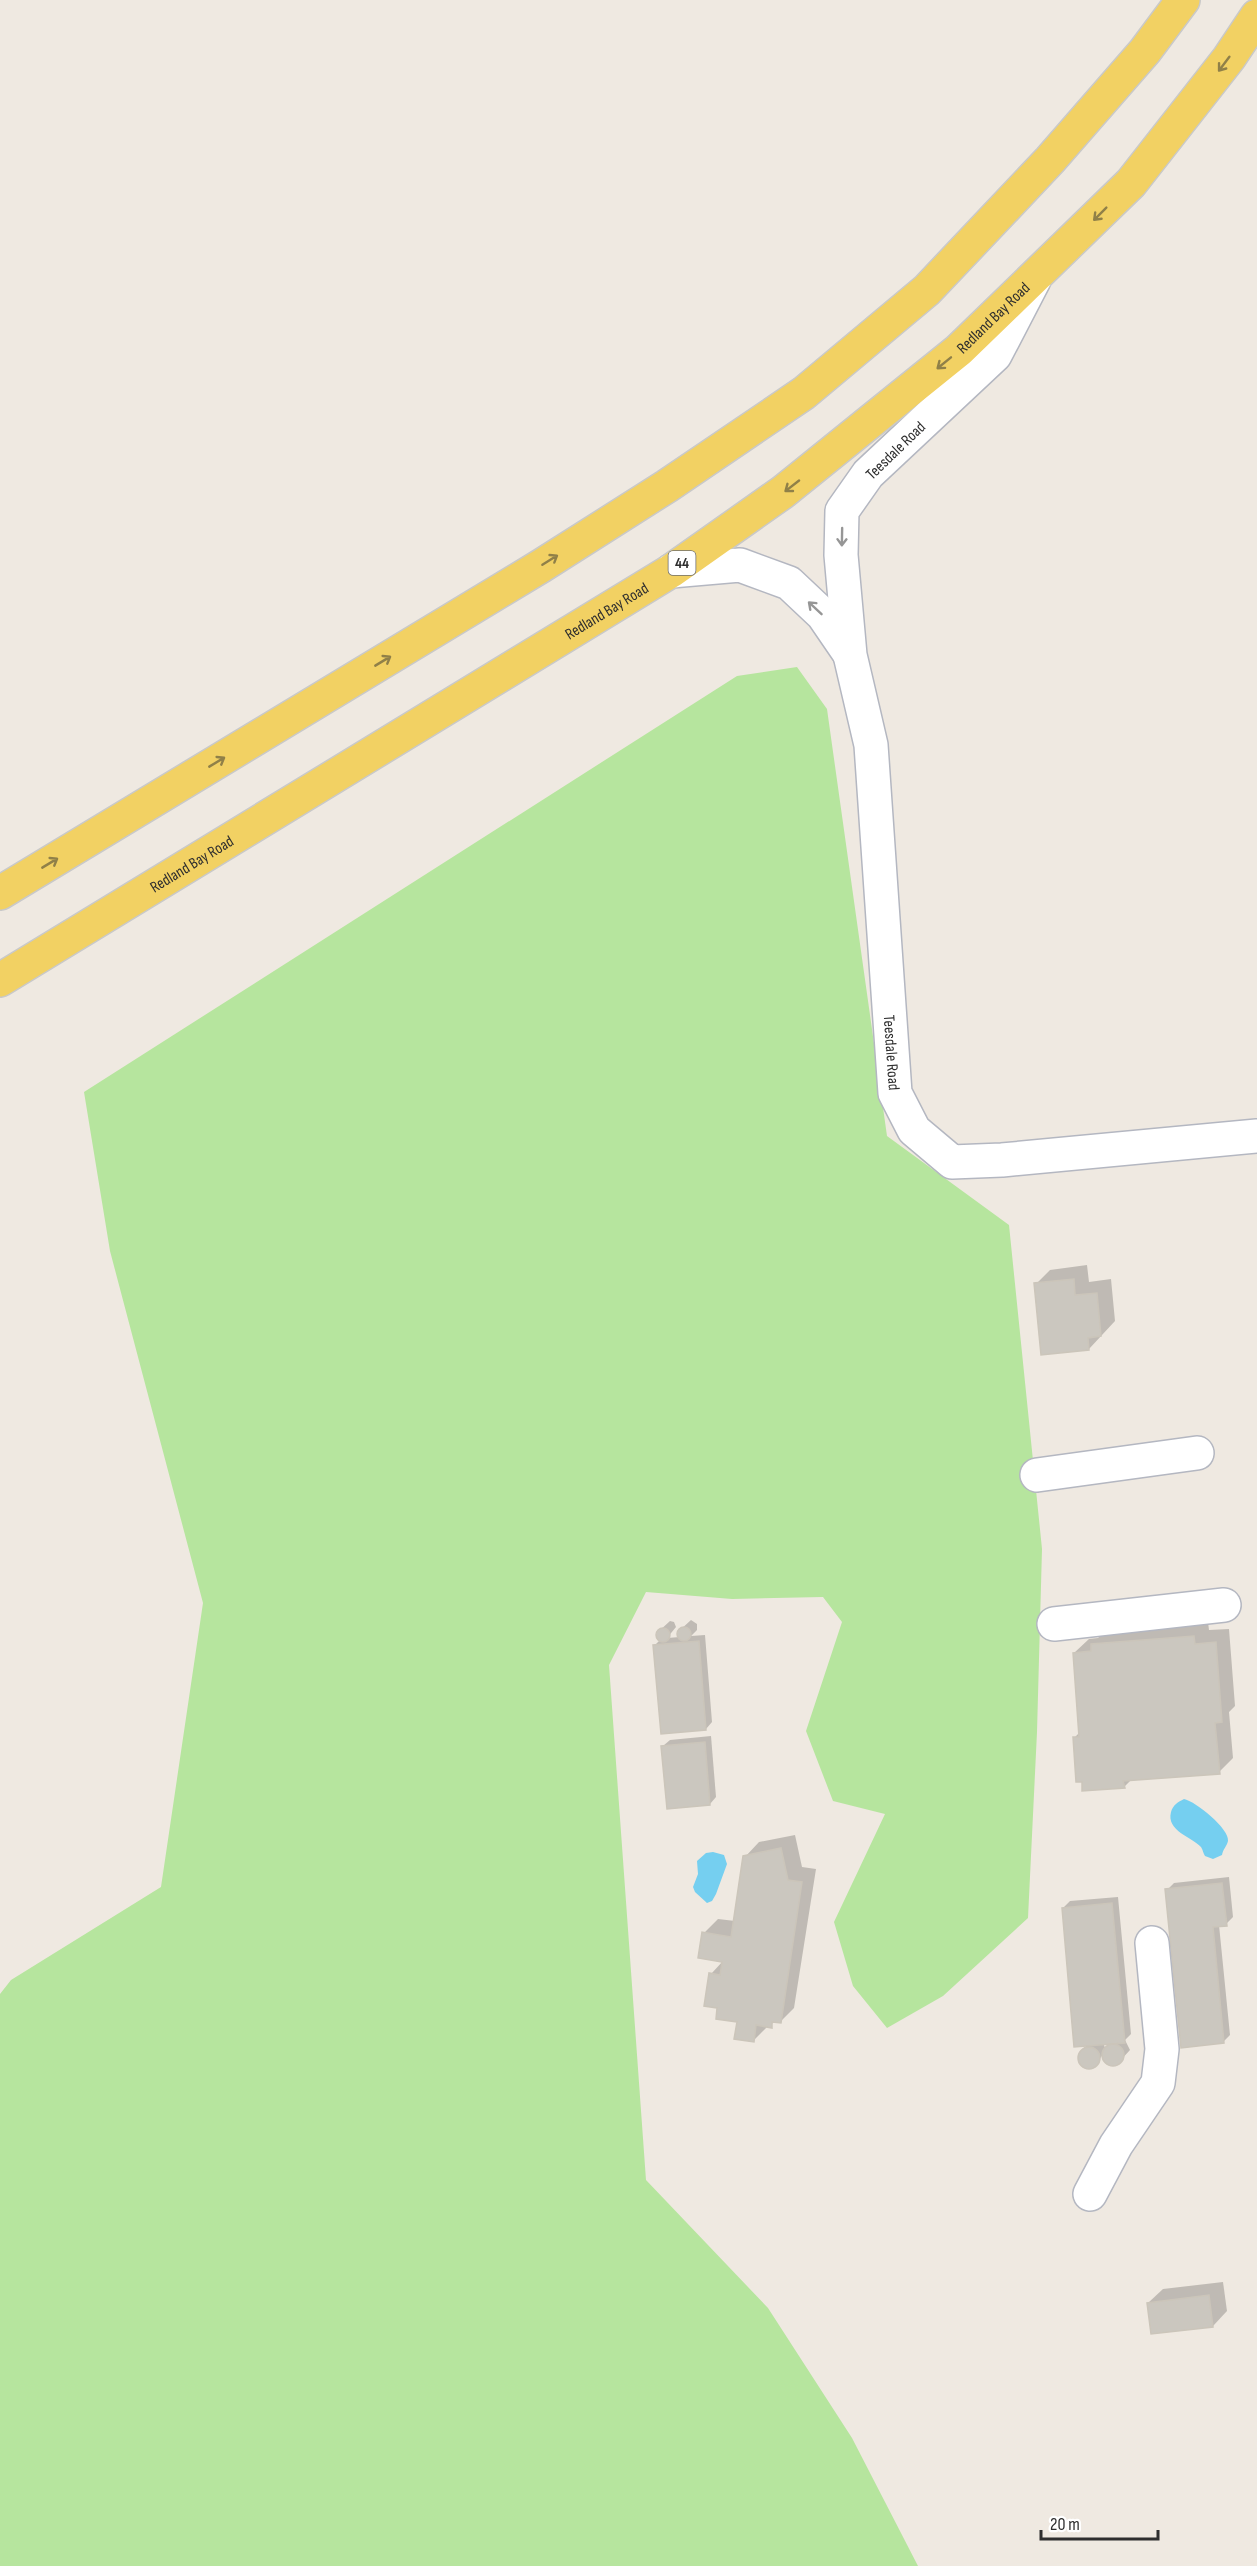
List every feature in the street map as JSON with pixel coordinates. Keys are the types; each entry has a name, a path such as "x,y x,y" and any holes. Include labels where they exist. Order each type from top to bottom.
{"main road":[{"path":"0,893 541,566 667,486 804,393 927,290 1050,160 1145,51 1183,0"},
{"name":"Redland Bay Road","path":"0,980 671,571 783,492 959,350 1131,183 1229,58 1257,16"}],"street":[{"name":"Teesdale Road","path":"1035,278 996,355 868,474 842,511 841,555 850,655 871,745 895,1093 914,1130 952,1162 1002,1160 1257,1136"},
{"name":"Teesdale Road","path":"671,571 740,565 789,583 823,615 850,655"},
{"path":"1037,1475 1197,1453"},
{"path":"1054,1624 1224,1605"},
{"path":"1090,2194 1116,2145 1158,2083 1162,2049 1152,1943"}],"green space":[{"path":"797,667 827,709 887,1136 1009,1225 1042,1549 1037,1732 1028,1918 943,1996 887,2028 853,1986 834,1922 885,1814 833,1801 806,1731 842,1622 823,1597 732,1599 646,1592 609,1665 646,2180 768,2308 852,2438 918,2566 0,2566 0,1994 11,1980 161,1887 203,1603 110,1251 84,1092 737,676"}],"water":[{"path":"1184,1799 1203,1810 1224,1830 1228,1841 1222,1855 1213,1859 1205,1856 1197,1843 1172,1824 1171,1812 1176,1804"},
{"path":"706,1853 724,1855 727,1864 716,1894 712,1901 707,1903 693,1887 698,1874 697,1861"}],"building":[{"path":"1074,1279 1075,1295 1097,1293 1101,1336 1088,1338 1089,1350 1041,1355 1034,1283"},
{"path":"681,1627 687,1627 691,1634 687,1641 681,1641 677,1637 677,1631"},
{"path":"660,1628 666,1628 670,1635 666,1642 660,1642 656,1638 656,1632"},
{"path":"1194,1636 1195,1644 1216,1642 1222,1722 1215,1723 1220,1774 1123,1781 1125,1788 1082,1791 1082,1782 1076,1782 1073,1737 1079,1737 1073,1653 1091,1651 1091,1644"},
{"path":"699,1641 706,1730 661,1734 653,1645"},
{"path":"705,1742 710,1805 667,1809 661,1746"},
{"path":"781,1848 788,1880 802,1882 781,2023 772,2022 772,2028 756,2025 754,2042 734,2039 737,2022 716,2019 717,2008 704,2006 709,1973 720,1975 722,1962 698,1958 702,1932 731,1937 743,1856"},
{"path":"1222,1883 1227,1926 1213,1927 1224,2043 1181,2048 1165,1889"},
{"path":"1112,1903 1125,2043 1074,2047 1062,1908"},
{"path":"1113,2044 1121,2047 1124,2055 1121,2063 1113,2066 1105,2063 1102,2055 1105,2047"},
{"path":"1089,2047 1097,2050 1100,2058 1097,2066 1089,2069 1081,2066 1078,2058 1081,2050"},
{"path":"1209,2295 1213,2327 1151,2334 1147,2303"}]}
